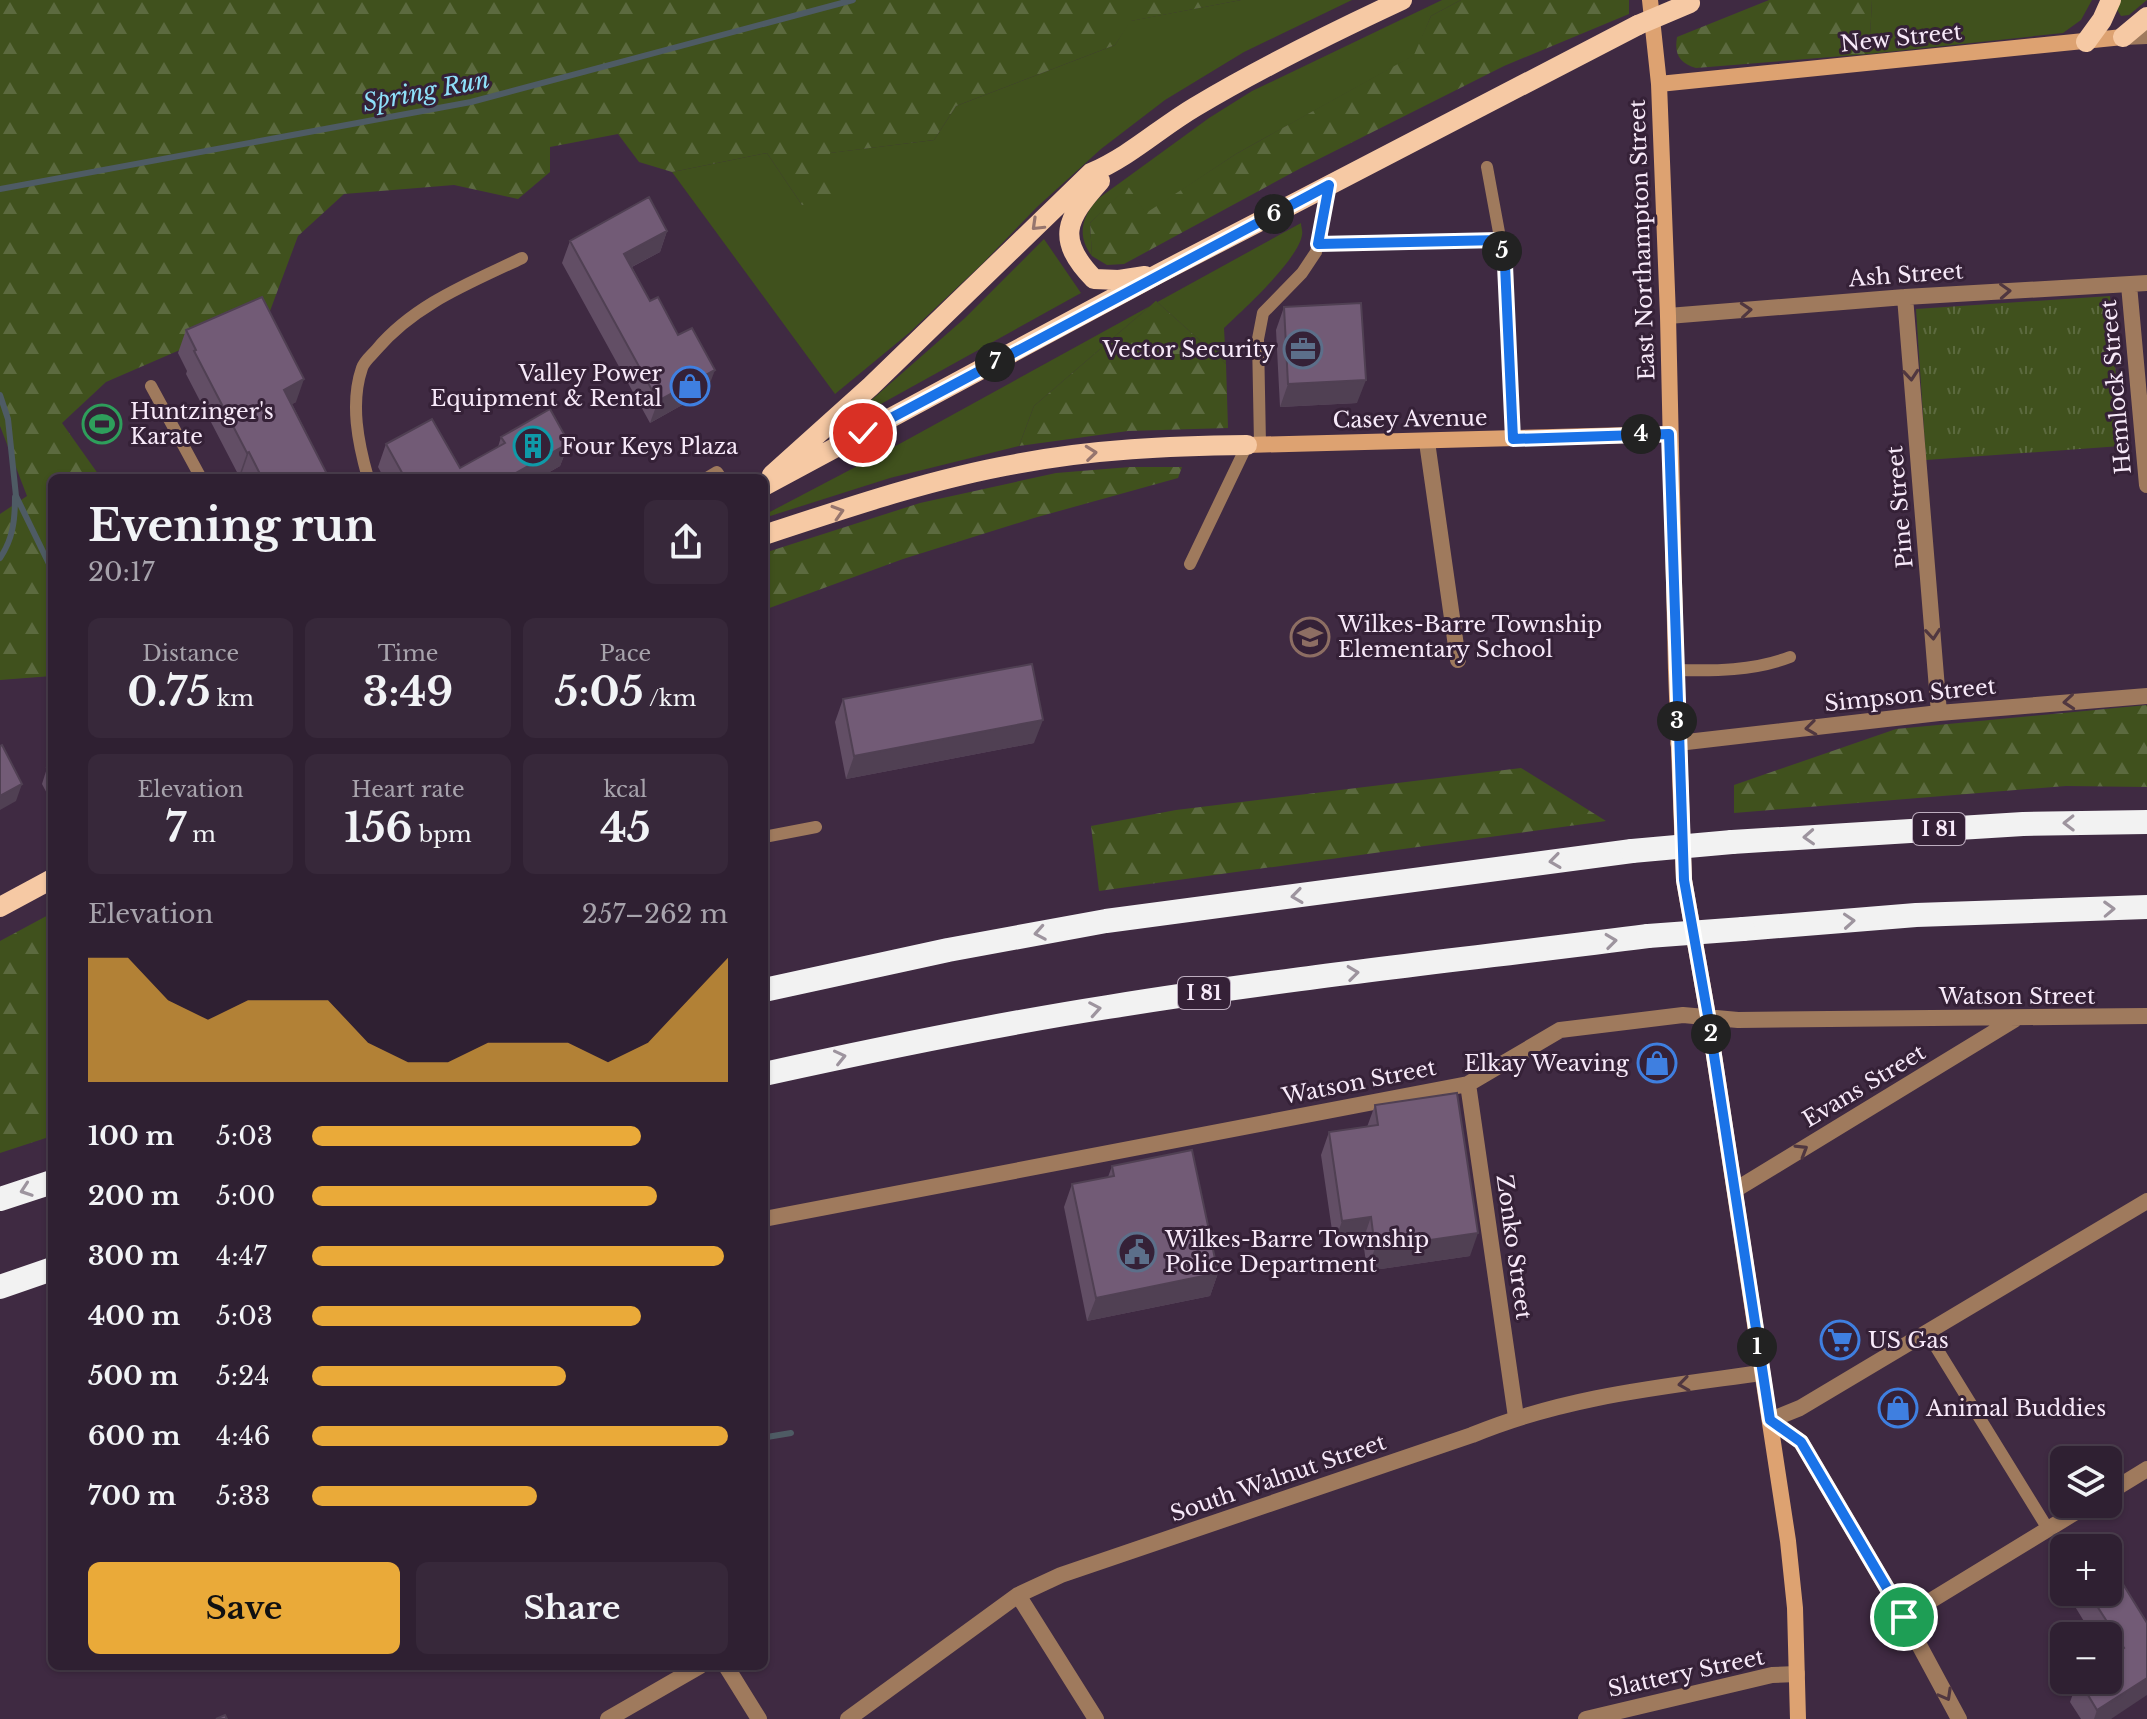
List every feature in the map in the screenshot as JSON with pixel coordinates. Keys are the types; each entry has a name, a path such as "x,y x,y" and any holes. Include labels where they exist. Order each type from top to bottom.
{"highway":[{"name":"I 81","path":"768,989 948,950 1106,921 1632,851 2023,824 2147,822"},
{"name":"I 81","path":"768,1073 905,1043 1107,1007 1305,978 1648,936 1916,915 2147,907"},
{"path":"0,1199 48,1183"},
{"path":"0,1287 48,1270"}],"main road":[{"path":"1160,273 1119,280 1094,279 1077,261 1068,240 1078,206 1119,161 1187,112 1245,78 1402,0"},
{"name":"East Northampton Street","path":"1650,0 1659,84 1668,316 1684,880 1708,1016 1788,1541 1795,1608 1798,1719"},
{"path":"2086,42 2102,20 2111,0"},
{"path":"768,483 1329,185 1638,25 1695,2"},
{"path":"2123,37 2147,17"},
{"name":"New Street","path":"1659,84 2123,37"},
{"path":"768,480 783,463 871,386 1091,173 1119,161"},
{"name":"Casey Avenue","path":"1254,445 1669,434"},
{"path":"768,534 953,478 1016,464 1152,446 1254,445"},
{"path":"0,907 48,881"}],"street":[{"name":"New Street","path":"2123,37 2147,36"},
{"name":"Ash Street","path":"1668,316 1905,297 2147,283"},
{"name":"Hemlock Street","path":"2129,285 2147,485"},
{"name":"Pine Street","path":"1905,297 1939,713"},
{"path":"1427,442 1458,660"},
{"name":"Simpson Street","path":"1678,743 1939,713 2147,696"},
{"name":"Watson Street","path":"768,1218 1468,1084 1560,1030 1683,1015 1738,1020 2147,1016"},
{"name":"Evans Street","path":"1735,1190 2015,1019"},
{"name":"Zonko Street","path":"1468,1084 1516,1417"},
{"path":"1770,1420 1800,1408 2147,1201"},
{"name":"South Walnut Street","path":"848,1719 1018,1595 1061,1575 1472,1435 1516,1417 1595,1397 1761,1373"},
{"path":"1770,1420 1801,1442 1904,1617 1959,1719"},
{"path":"2122,1484 2147,1469"},
{"path":"1904,1617 2066,1518"},
{"path":"1018,1595 1096,1719"},
{"path":"608,1719 693,1670"},
{"path":"728,1670 759,1719"},
{"name":"Slattery Street","path":"1586,1719 1772,1675 1797,1674"}],"lane":[{"path":"1487,167 1505,265 1513,439"},
{"path":"1190,564 1254,445 1258,339 1263,313 1302,273 1316,252 1329,185"},
{"path":"1318,244 1500,240"},
{"path":"367,474 356,423 362,365 389,334 422,307 522,258"},
{"path":"151,386 199,474"},
{"path":"1676,670 1721,671 1790,657"},
{"path":"768,836 816,827"},
{"path":"1926,1331 2048,1529"}],"green space":[{"path":"0,0 1241,0 1131,21 1115,45 956,106 934,140 830,153 837,196 802,205 767,153 672,172 639,162 618,134 550,147 550,172 518,199 454,185 344,194 298,236 270,311 106,382 62,423 98,474 48,474 48,676 0,680 0,514 27,496 0,426"},
{"path":"1241,0 1352,0 1244,52 1165,100 1101,149 1037,207 909,333 835,394 672,172 767,153 802,205 829,153 934,140 956,106 1115,45 1130,21"},
{"path":"1442,0 1461,0 1431,16 1415,55 1236,154 1146,214 1128,187 1090,223 1092,256 1084,241 1083,226 1088,212 1099,198 1209,118 1252,91"},
{"path":"1461,0 1629,0 1629,14 1504,66 1301,168 1124,264 1107,265 1092,256 1090,223 1128,186 1146,213 1236,154 1414,55 1431,16"},
{"path":"1769,0 1872,0 1869,54 1696,68 1679,57 1677,37"},
{"path":"1872,0 2092,0 2081,20 2063,33 1869,54"},
{"path":"2120,0 2147,0 2129,15 2121,16 2116,8"},
{"path":"1301,223 1302,235 1291,258 1224,328 1226,364 1157,302"},
{"path":"1044,239 1081,293 843,425 965,318"},
{"path":"2110,296 2121,446 1926,460 1916,309"},
{"path":"1156,301 1226,364 1228,428 1128,431 1019,446 1034,406"},
{"path":"1150,306 1034,406 1019,446 890,478 768,517 768,513"},
{"path":"1130,467 1182,467 1178,478 903,559 768,609 768,552 920,503 1056,473"},
{"path":"2147,705 2147,787 2066,786 1734,813 1734,785 1896,729"},
{"path":"1521,768 1606,821 1099,891 1091,826 1176,810"},
{"path":"48,915 48,1137 0,1153 0,941"}],"building":[{"path":"649,197 667,231 624,254 650,301 658,297 678,335 692,328 715,370 658,401 570,241"},
{"path":"262,297 304,379 284,390 327,474 260,474 194,351 186,330"},
{"path":"1361,303 1366,380 1288,384 1284,307"},
{"path":"550,409 569,443 514,474 403,474 386,444 432,419 460,468 505,443 501,437"},
{"path":"1032,664 1043,720 854,756 843,699"},
{"path":"0,746 22,784 0,796"},
{"path":"1457,1093 1478,1233 1375,1248 1371,1217 1342,1221 1329,1132 1378,1125 1375,1105"},
{"name":"Wilkes-Barre Township Police Department","path":"1192,1150 1218,1273 1096,1298 1072,1184 1114,1176 1112,1166"},
{"path":"2122,1583 2147,1623 2147,1678 2122,1694 2122,1622 2107,1622 2097,1606 2122,1606"},
{"path":"2087,1694 2122,1694 2097,1710"}],"waterway":[{"name":"Spring Run","path":"0,189 471,102 853,0"},
{"path":"0,395 8,419 16,496 48,562"},
{"path":"0,558 12,529 15,497"},
{"path":"768,1437 791,1433"}],"place":[{"name":"Vector Security","path":"1303,349"},
{"name":"Valley Power Equipment & Rental","path":"690,386"},
{"name":"Huntzinger's Karate","path":"102,424"},
{"name":"Four Keys Plaza","path":"533,446"},
{"name":"Wilkes-Barre Township Elementary School","path":"1310,637"},
{"name":"Elkay Weaving","path":"1657,1063"},
{"name":"Wilkes-Barre Township Police Department","path":"1137,1252"},
{"name":"US Gas","path":"1840,1340"},
{"name":"Animal Buddies","path":"1898,1408"}],"route":[{"path":"863,433 1329,185 1318,244 1500,240 1505,265 1513,439 1669,434 1684,880 1770,1420 1801,1442 1904,1617"}]}
